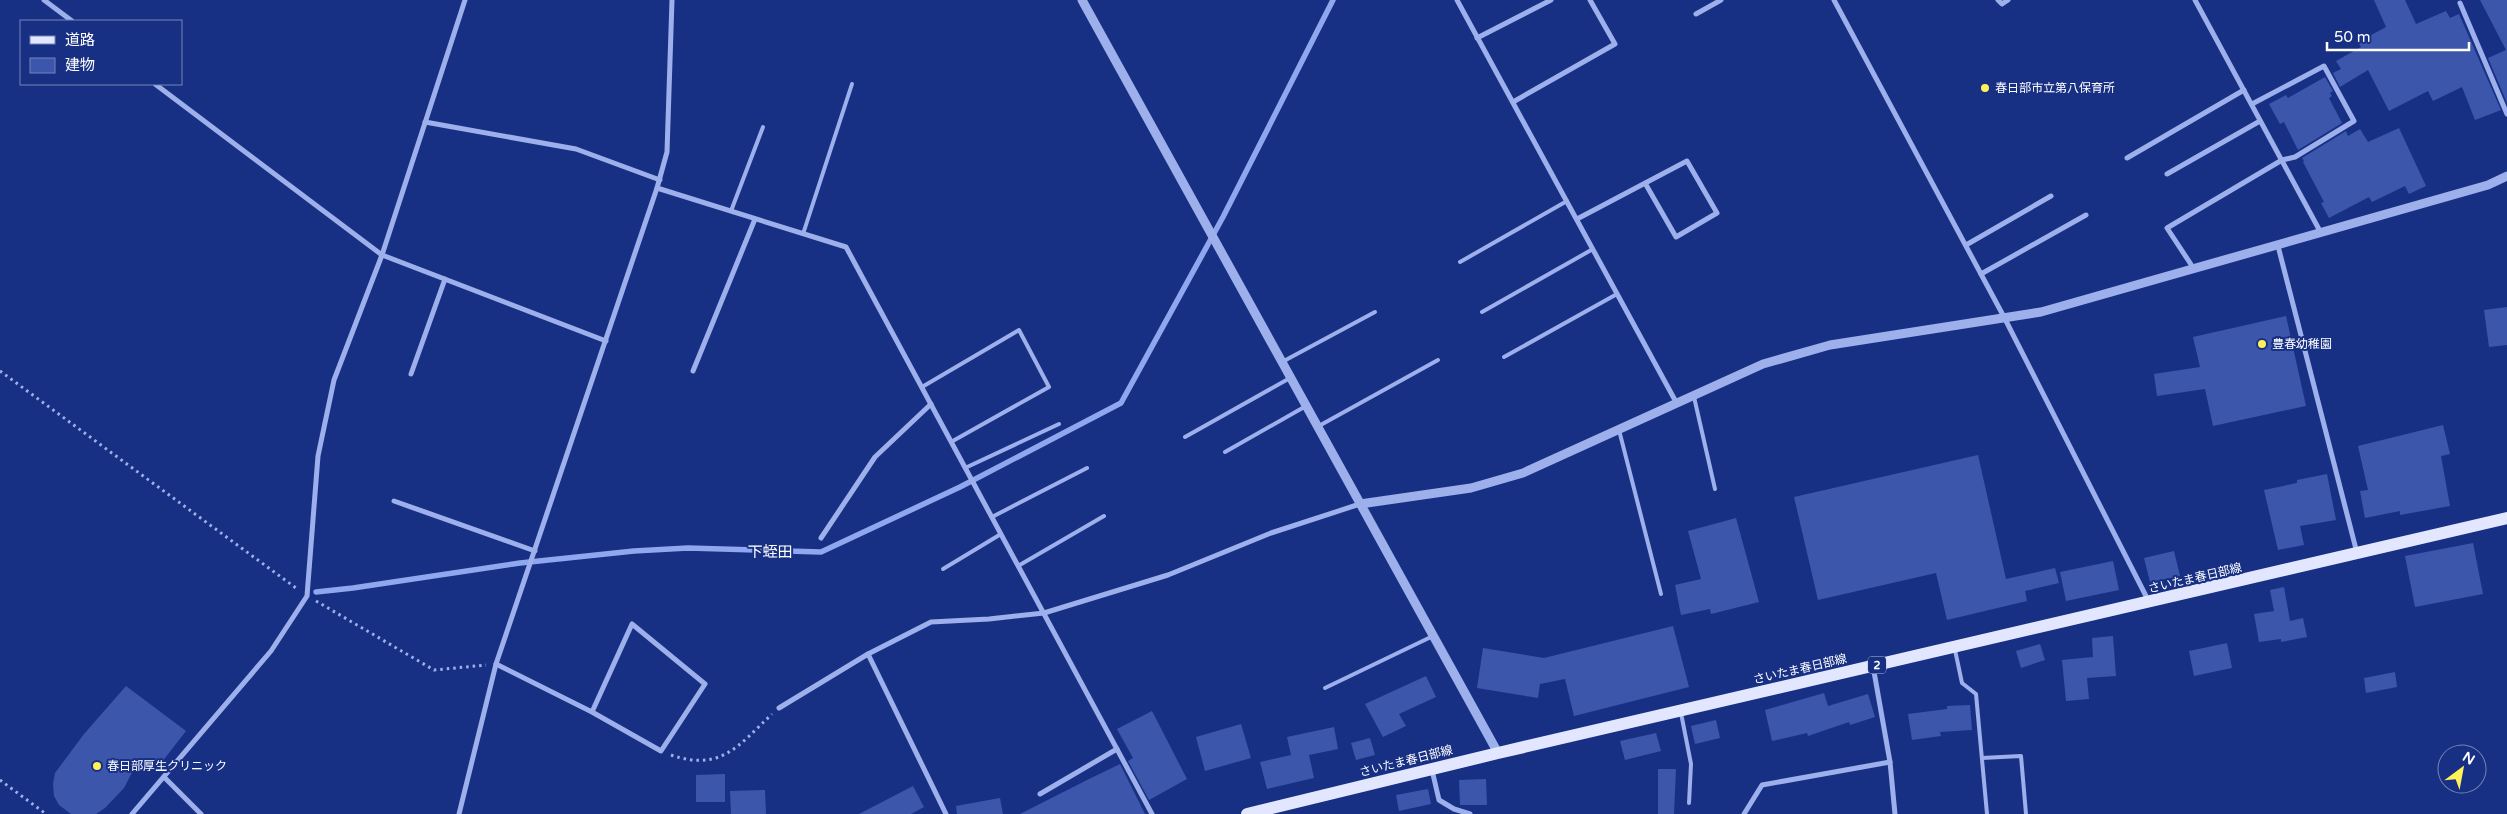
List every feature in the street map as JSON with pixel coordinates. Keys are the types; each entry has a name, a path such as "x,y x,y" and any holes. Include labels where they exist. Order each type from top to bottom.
{"main road":[{"name":"さいたま春日部線","path":"1247,814 1498,753 2150,603 2507,518"}],"street":[{"path":"44,0 71,20"},
{"path":"132,814 271,650 307,596 318,456 334,380 382,254 465,0"},
{"path":"459,814 496,664 660,180 667,152 672,0"},
{"path":"1082,0 1498,753"},
{"path":"1457,0 1676,402"},
{"path":"1478,38 1551,0"},
{"path":"1513,102 1615,44 1590,0"},
{"path":"1696,14 1722,0"},
{"path":"1834,0 1966,244 2150,603"},
{"path":"1998,0 2002,4 2008,0"},
{"path":"2195,0 2321,233"},
{"path":"2460,3 2507,114"},
{"path":"2194,269 2167,228 2282,160 2295,157 2354,121 2324,66 2252,104"},
{"path":"156,85 382,254 606,342"},
{"path":"2127,158 2244,90"},
{"path":"2167,174 2260,121"},
{"path":"425,122 576,149 660,180"},
{"path":"1577,219 1687,161 1717,213 1676,237 1646,183"},
{"path":"779,708 868,654 931,622 989,620 1044,613 1168,575 1272,533 1360,504 1471,488 1522,473 1619,430 1676,402 1763,364 1790,355 1830,345 2041,312 2488,185 2507,176"},
{"path":"657,188 846,247 1152,814"},
{"path":"1966,244 2051,196"},
{"path":"1981,274 2086,215"},
{"path":"692,371 755,219"},
{"path":"2278,246 2357,554"},
{"path":"411,374 445,279"},
{"path":"821,538 875,457 931,404"},
{"path":"394,501 535,551"},
{"path":"496,664 592,712 661,751 705,684 632,624 592,712"},
{"path":"868,654 946,814"},
{"path":"1873,666 1890,762 1894,814"},
{"path":"1040,794 1117,749"},
{"path":"1744,814 1762,785 1890,762"},
{"path":"1432,769 1439,800 1454,810 1470,814"},
{"path":"164,777 201,814"}],"lane":[{"path":"803,234 852,84"},
{"path":"731,211 763,127"},
{"path":"1460,262 1567,201"},
{"path":"1482,312 1593,249"},
{"path":"1504,357 1617,294"},
{"path":"1281,362 1375,312"},
{"path":"922,387 1019,330 1049,387 951,442"},
{"path":"1317,427 1438,360"},
{"path":"1186,437 1290,378"},
{"path":"1694,395 1715,489"},
{"path":"1225,452 1306,406"},
{"path":"965,468 1060,424"},
{"path":"1619,430 1660,594"},
{"path":"992,517 1087,468"},
{"path":"1018,566 1104,516"},
{"path":"943,569 1001,534"},
{"path":"1325,688 1433,636"},
{"path":"1954,648 1962,683 1976,694 1987,814"},
{"path":"1680,711 1691,764 1689,803"},
{"path":"1982,758 2021,756 2026,814"}],"path":[{"path":"0,371 307,596 434,670 496,664"},
{"path":"661,751 687,760 707,762 724,756 779,708"},
{"path":"0,780 46,814"}],"building":[{"path":"2374,0 2405,0 2416,24 2446,11 2450,18 2459,14 2501,110 2475,120 2462,87 2433,101 2428,91 2389,111 2368,70 2340,87 2333,73 2341,69 2336,61 2361,47 2358,42 2386,27"},
{"path":"2480,0 2507,0 2507,103 2488,58 2506,50"},
{"path":"2325,77 2333,91 2330,93 2332,96 2329,98 2342,123 2298,150 2284,122 2280,124 2269,104 2286,95 2288,98"},
{"path":"2399,128 2426,186 2409,194 2405,186 2372,202 2369,197 2329,218 2321,203 2324,202 2302,158 2346,131 2348,136 2360,129 2368,142"},
{"path":"2507,307 2507,345 2489,347 2484,310"},
{"path":"2286,316 2306,406 2213,426 2205,389 2157,396 2154,374 2200,367 2193,337"},
{"path":"2443,425 2450,454 2441,456 2450,506 2400,515 2400,511 2365,518 2360,491 2368,490 2358,446"},
{"path":"1978,455 2006,579 2055,568 2059,583 2025,591 2027,601 1947,620 1936,573 1818,600 1794,497"},
{"path":"2327,474 2336,520 2300,526 2304,545 2278,550 2264,490 2297,483 2297,480"},
{"path":"1736,518 1759,602 1711,614 1710,609 1681,615 1675,585 1701,579 1688,531"},
{"path":"2473,543 2483,594 2415,607 2405,556"},
{"path":"2174,551 2180,576 2150,582 2144,558"},
{"path":"2113,561 2119,590 2066,601 2060,572"},
{"path":"2284,587 2290,621 2303,618 2307,637 2281,642 2281,639 2259,642 2254,614 2274,611 2270,590"},
{"path":"1673,626 1689,687 1574,716 1565,679 1540,684 1538,698 1477,688 1483,648 1544,658"},
{"path":"2113,636 2116,676 2087,678 2089,699 2066,701 2062,660 2093,657 2092,638"},
{"path":"2227,643 2232,668 2194,676 2189,651"},
{"path":"2040,644 2045,660 2021,668 2016,651"},
{"path":"2395,672 2397,687 2366,693 2364,678"},
{"path":"1426,676 1436,697 1399,714 1406,726 1383,737 1365,704"},
{"path":"126,686 186,731 155,771 139,759 124,788 105,808 96,814 71,814 59,805 54,796 53,784 55,773 84,734"},
{"path":"1824,693 1828,706 1868,694 1875,717 1850,725 1849,722 1808,736 1807,733 1772,741 1765,710"},
{"path":"1970,705 1972,730 1940,732 1941,736 1912,740 1908,714 1947,709 1947,706"},
{"path":"1152,711 1187,779 1149,800 1128,761 1133,758 1117,729"},
{"path":"1716,720 1720,738 1695,744 1691,726"},
{"path":"1241,724 1251,758 1205,771 1196,737"},
{"path":"1334,727 1338,749 1309,755 1314,778 1267,789 1260,762 1291,755 1287,737"},
{"path":"1656,733 1661,751 1625,760 1620,741"},
{"path":"1370,738 1375,755 1356,760 1351,743"},
{"path":"1120,764 1145,814 1020,814 1087,780"},
{"path":"1658,769 1676,769 1674,814 1658,814"},
{"path":"725,774 725,802 696,802 696,775"},
{"path":"1486,779 1487,805 1460,805 1459,780"},
{"path":"913,786 924,807 911,814 859,814"},
{"path":"1428,789 1431,804 1399,811 1396,795"},
{"path":"765,790 766,814 731,814 730,791"},
{"path":"1000,798 1003,814 957,814 956,806"}],"waterway":[{"path":"316,592 520,563 634,551 688,548 821,552 960,487 1121,403 1223,217 1333,0"}],"place":[{"name":"春日部市立第八保育所","path":"1985,88"},
{"name":"豊春幼稚園","path":"2262,344"},
{"name":"春日部厚生クリニック","path":"97,766"}],"district":[{"name":"下蛭田","path":"770,552"}]}
